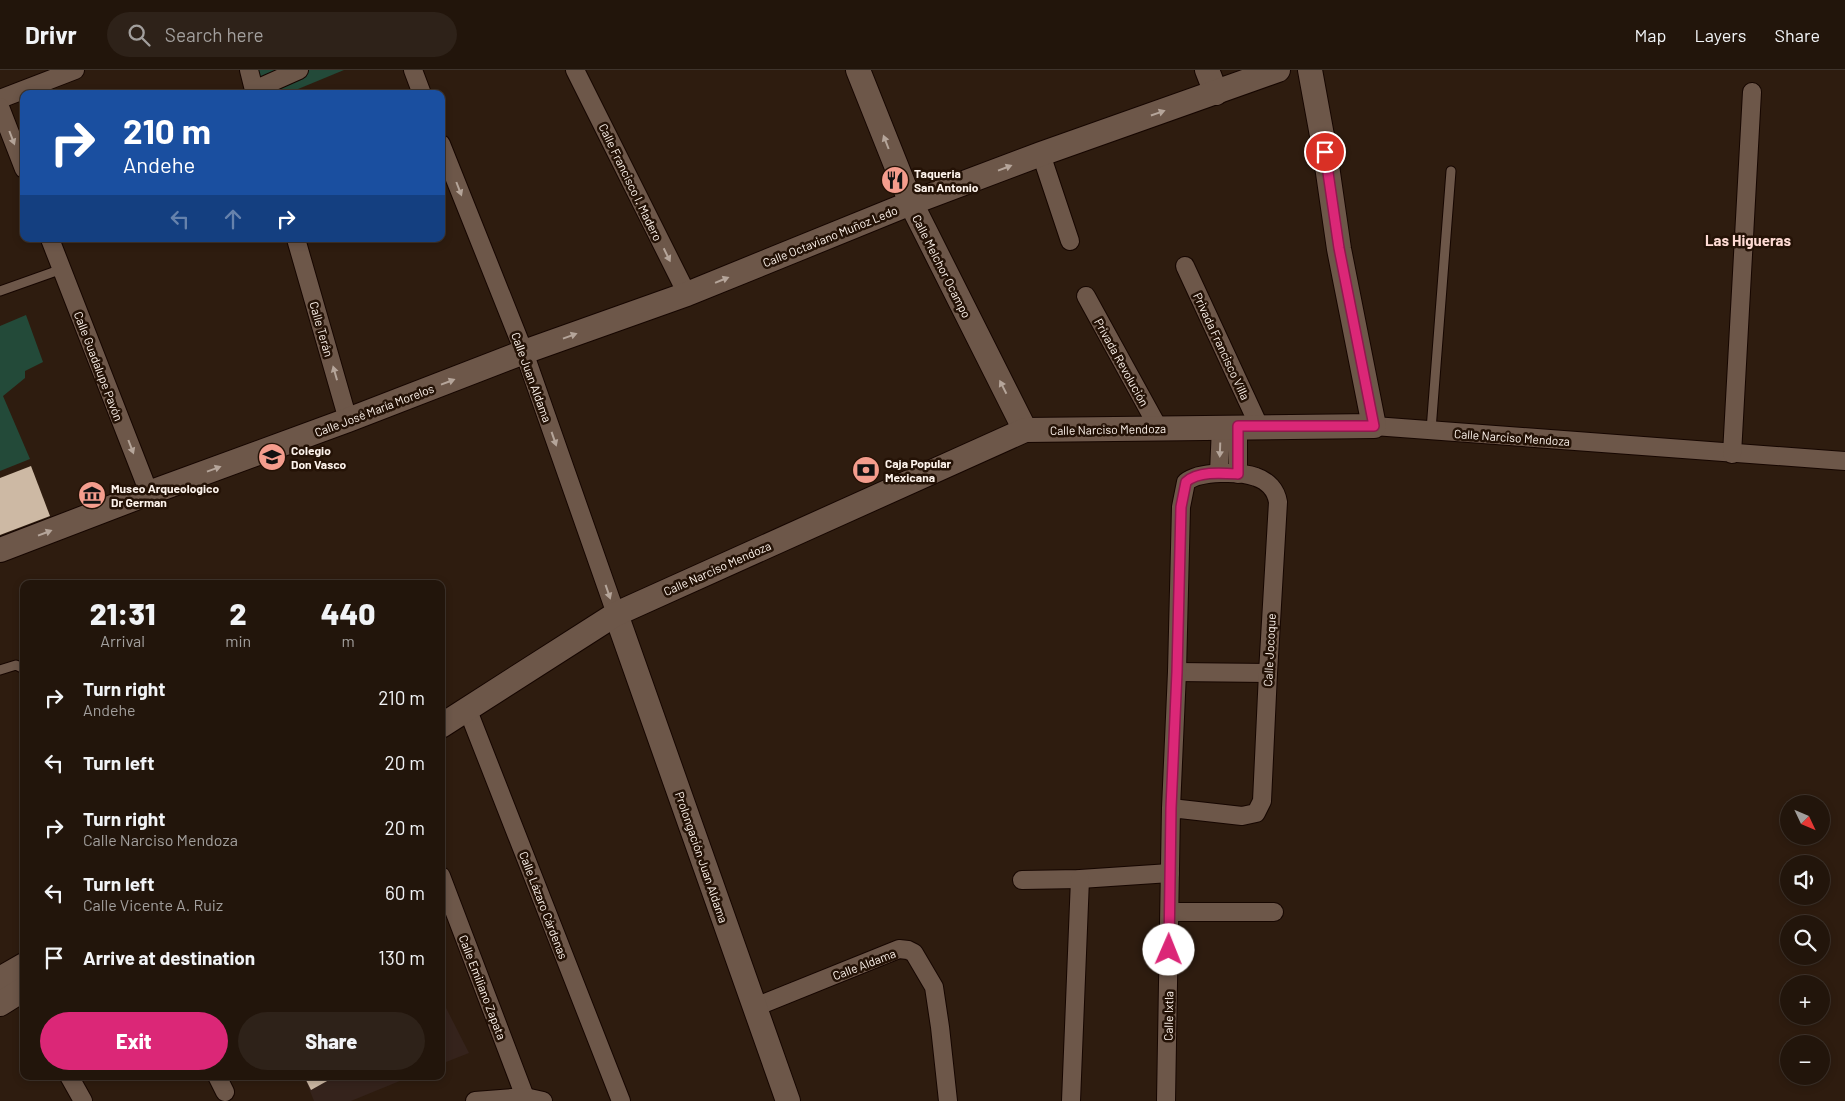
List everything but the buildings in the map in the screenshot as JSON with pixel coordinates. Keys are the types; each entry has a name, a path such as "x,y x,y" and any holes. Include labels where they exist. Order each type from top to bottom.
{"street":[{"path":"23,90 75,70"},
{"path":"249,70 254,90"},
{"path":"258,90 299,70"},
{"path":"413,70 420,90"},
{"name":"Calle Francisco I. Madero","path":"575,70 687,294"},
{"name":"Calle Melchor Ocampo","path":"858,70 911,203 1025,430"},
{"path":"1207,70 1216,93"},
{"name":"Calle Octaviano Muñoz Ledo","path":"524,352 687,294 911,203 1041,154 1278,70"},
{"path":"1310,70 1325,152 1339,248 1374,426"},
{"path":"0,99 20,91"},
{"path":"1732,454 1752,92"},
{"path":"0,107 20,159"},
{"name":"Calle Juan Aldama","path":"445,154 524,352 616,614"},
{"path":"1041,154 1070,241"},
{"name":"Calle Guadalupe Pavón","path":"51,242 149,493"},
{"name":"Calle Terán","path":"297,242 348,420"},
{"name":"Privada Francisco Villa","path":"1185,266 1239,427"},
{"name":"Privada Revolución","path":"1086,296 1159,429"},
{"name":"Calle José María Morelos","path":"0,550 524,352"},
{"name":"Calle Narciso Mendoza","path":"445,723 616,614 1025,430 1374,426 1845,461"},
{"path":"1239,427 1238,474 1219,473 1239,427"},
{"name":"Calle Ixtla","path":"1166,1101 1171,808 1181,507 1186,482 1196,477 1219,473"},
{"name":"Calle Jocoque","path":"1171,808 1242,816 1256,813 1262,801 1278,502 1277,494 1272,487 1256,477 1238,474"},
{"name":"Prolongación Juan Aldama","path":"616,614 788,1101"},
{"path":"1177,672 1268,672"},
{"name":"Calle Lázaro Cárdenas","path":"468,708 621,1101"},
{"path":"1022,880 1080,879 1170,873"},
{"path":"1071,1101 1080,879"},
{"name":"Calle Emiliano Zapata","path":"445,887 525,1097"},
{"path":"1170,912 1274,912"},
{"name":"Calle Aldama","path":"755,1007 899,950 908,950 919,960 934,987 948,1101"},
{"path":"0,1004 17,982"},
{"path":"71,1080 83,1101"},
{"path":"218,1080 225,1092"},
{"path":"475,1101 525,1097 543,1101"}],"lane":[{"path":"1431,430 1451,171"},
{"path":"0,291 62,269"},
{"path":"0,670 16,665 20,667"}],"shaded area":[{"path":"445,1006 469,1053 445,1062"},
{"path":"306,1080 402,1080 351,1101 314,1101"}],"green space":[{"path":"257,70 344,70 296,90 263,90"},
{"path":"26,315 43,362 25,371 25,378 3,396 30,459 0,471 0,326"}],"place":[{"name":"Taqueria San Antonio","path":"895,180"},
{"name":"Colegio Don Vasco","path":"272,457"},
{"name":"Caja Popular Mexicana","path":"866,470"},
{"name":"Museo Arqueologico Dr German","path":"92,495"}],"district":[{"name":"Las Higueras","path":"1748,240"}],"route":[{"path":"1169,950 1171,808 1181,507 1186,482 1196,477 1219,473 1238,474 1238,426 1374,426 1339,248 1325,152"}]}
